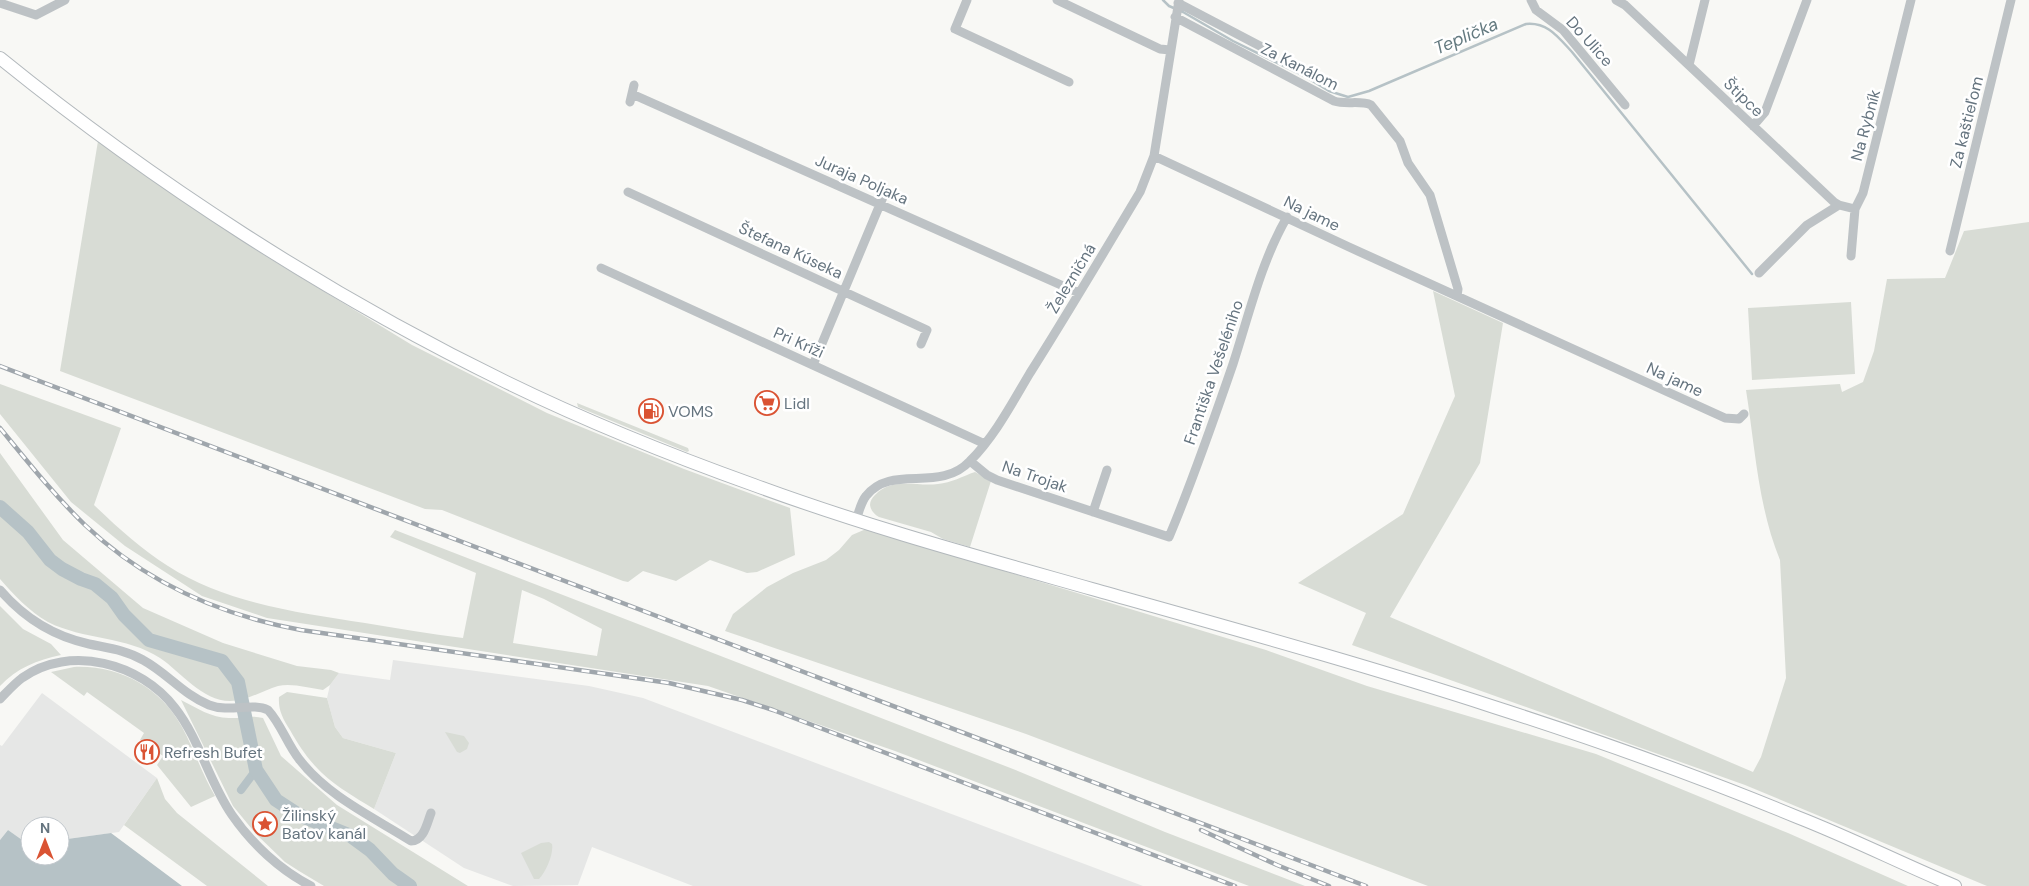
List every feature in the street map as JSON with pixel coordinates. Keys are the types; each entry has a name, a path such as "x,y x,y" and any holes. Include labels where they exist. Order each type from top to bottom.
{"main road":[{"path":"0,58 178,191 326,284 425,341 513,386 612,430 750,484 856,520 1012,567 1417,682 1570,732 1701,779 1795,816 1955,886"},
{"path":"1928,875 1947,886"}],"street":[{"path":"0,3 36,15 65,0"},
{"path":"967,0 955,29 1069,82"},
{"path":"1057,0 1160,49 1170,50"},
{"name":"Do Ulice","path":"1531,0 1536,10 1563,30 1625,105"},
{"name":"Štipce","path":"1616,0 1625,5 1839,205 1854,209"},
{"path":"1689,65 1705,0"},
{"path":"1753,126 1765,112 1807,0"},
{"name":"Na Rybník","path":"1851,256 1854,209 1863,193 1911,0"},
{"name":"Za kaštieľom","path":"1950,251 2010,0"},
{"path":"1177,8 1260,46"},
{"name":"Železničná","path":"856,520 866,496 881,483 900,479 938,478 961,470 985,444 1079,293 1149,174 1154,156 1177,8"},
{"name":"Za Kanálom","path":"1177,8 1334,101 1349,104 1366,102 1371,106 1400,141 1408,163 1430,195 1458,289 1457,296"},
{"name":"Juraja Poljaka","path":"632,93 1079,293"},
{"name":"Na jame","path":"1154,156 1725,418 1739,419 1744,414"},
{"path":"813,364 886,190"},
{"name":"Štefana Kúseka","path":"628,192 927,330 920,344"},
{"path":"1759,273 1807,226 1839,205"},
{"name":"Františka Vešeléniho","path":"1169,537 1183,504 1234,363 1260,280 1287,217"},
{"name":"Pri Kríži","path":"601,268 985,444"},
{"name":"Na Trojak","path":"970,462 997,480 1169,537"},
{"path":"1093,512 1107,470"},
{"path":"0,590 24,615 51,632 69,639 126,652 157,668 197,699 220,709 231,710 263,707 273,715 295,753 312,775 352,805 411,841 416,841 421,837 431,813"},
{"path":"0,699 23,678 40,669 60,664 85,661 101,662 135,673 150,683 175,708 185,723 219,793 233,816 249,836 284,870 311,886"}],"shaded area":[{"path":"98,141 256,250 412,345 547,413 684,469 790,508 795,555 757,572 747,573 710,560 676,581 643,571 628,582 623,581 442,510 425,509 60,371"},
{"path":"2029,222 2029,886 1987,886 1745,785 1352,645 1366,613 1298,583 1403,514 1455,396 1433,291 1503,323 1480,463 1390,617 1753,772 1761,757 1786,678 1780,560 1762,498 1746,390 1840,384 1842,392 1863,382 1874,351 1887,279 1945,278 1964,231"},
{"path":"1851,302 1855,374 1752,380 1748,308"},
{"path":"0,384 121,428 94,505 129,537 168,566 190,579 238,598 289,610 463,638 476,573 390,537 395,530 1013,769 1165,832 1305,886 1249,886 895,751 708,686 267,618 202,596 125,546 71,502 0,414","holes":["522,590 544,599 602,629 597,656 513,643"]},
{"path":"577,403 688,448 689,451 687,452 578,407"},
{"path":"0,453 63,540 143,608 223,643 297,666 331,670 339,673 330,685 323,690 283,685 236,701 220,700 192,685 168,664 147,651 62,628 41,618 22,602 0,579"},
{"path":"975,472 991,481 970,547 943,539 931,532 879,517 870,507 870,502 874,496 889,486 897,484 930,485 943,483"},
{"path":"866,529 1266,650 1367,686 1596,754 1788,833 1908,886 1428,886 1026,734 725,631 733,614 767,587 793,573 826,560 839,550 852,535"},
{"path":"0,606 23,629 51,644 61,655 44,659 20,670 0,686"},
{"path":"393,660 589,686 643,698 1143,886 693,886 592,847 578,885 513,886 464,868 374,809 396,753 343,738 335,727 327,698 330,685 339,673 390,680"},
{"path":"74,667 91,667 122,675 137,681 162,700 182,727 215,796 191,807 157,765 163,756 140,740 144,733 87,692 84,696 51,672"},
{"path":"287,692 327,698 335,727 343,738 396,753 374,809 336,784 307,757 287,726 280,710 279,697"},
{"path":"42,693 157,778 119,832 70,839 70,816 20,816 20,839 8,830 0,840 0,745 2,746"},
{"path":"181,700 218,717 263,718 281,756 337,805 468,886 324,886 285,862 256,834 233,806"},
{"path":"445,732 464,736 469,743 467,749 460,753 457,752"},
{"path":"157,778 165,799 177,813 268,886 207,886 124,825"},
{"path":"8,830 20,839 20,866 70,866 70,839 111,833 182,886 0,886 0,840"},
{"path":"549,842 552,844 552,852 549,862 539,879 534,879 521,853 541,843"}],"waterway":[{"name":"Teplička","path":"1163,0 1169,6 1233,41 1306,77 1329,91 1348,97 1369,91 1526,24 1540,25 1547,28 1572,52 1752,274"},
{"path":"0,507 28,532 50,560 62,569 95,584 112,598 124,615 149,640 222,661 238,682 256,770 276,800 299,815 351,836 370,850 393,874 410,886"},
{"path":"241,790 256,770"}],"railway":[{"path":"0,366 1366,886"},
{"path":"0,428 62,502 108,545 158,579 213,605 271,624 301,630 669,683 742,700 773,710 1235,886"},
{"path":"1201,830 1277,865 1329,886"}],"place":[{"name":"Lidl","path":"767,403"},
{"name":"VOMS","path":"651,411"},
{"name":"Refresh Bufet","path":"147,752"},
{"name":"Žilinský Baťov kanál","path":"265,824"}]}
